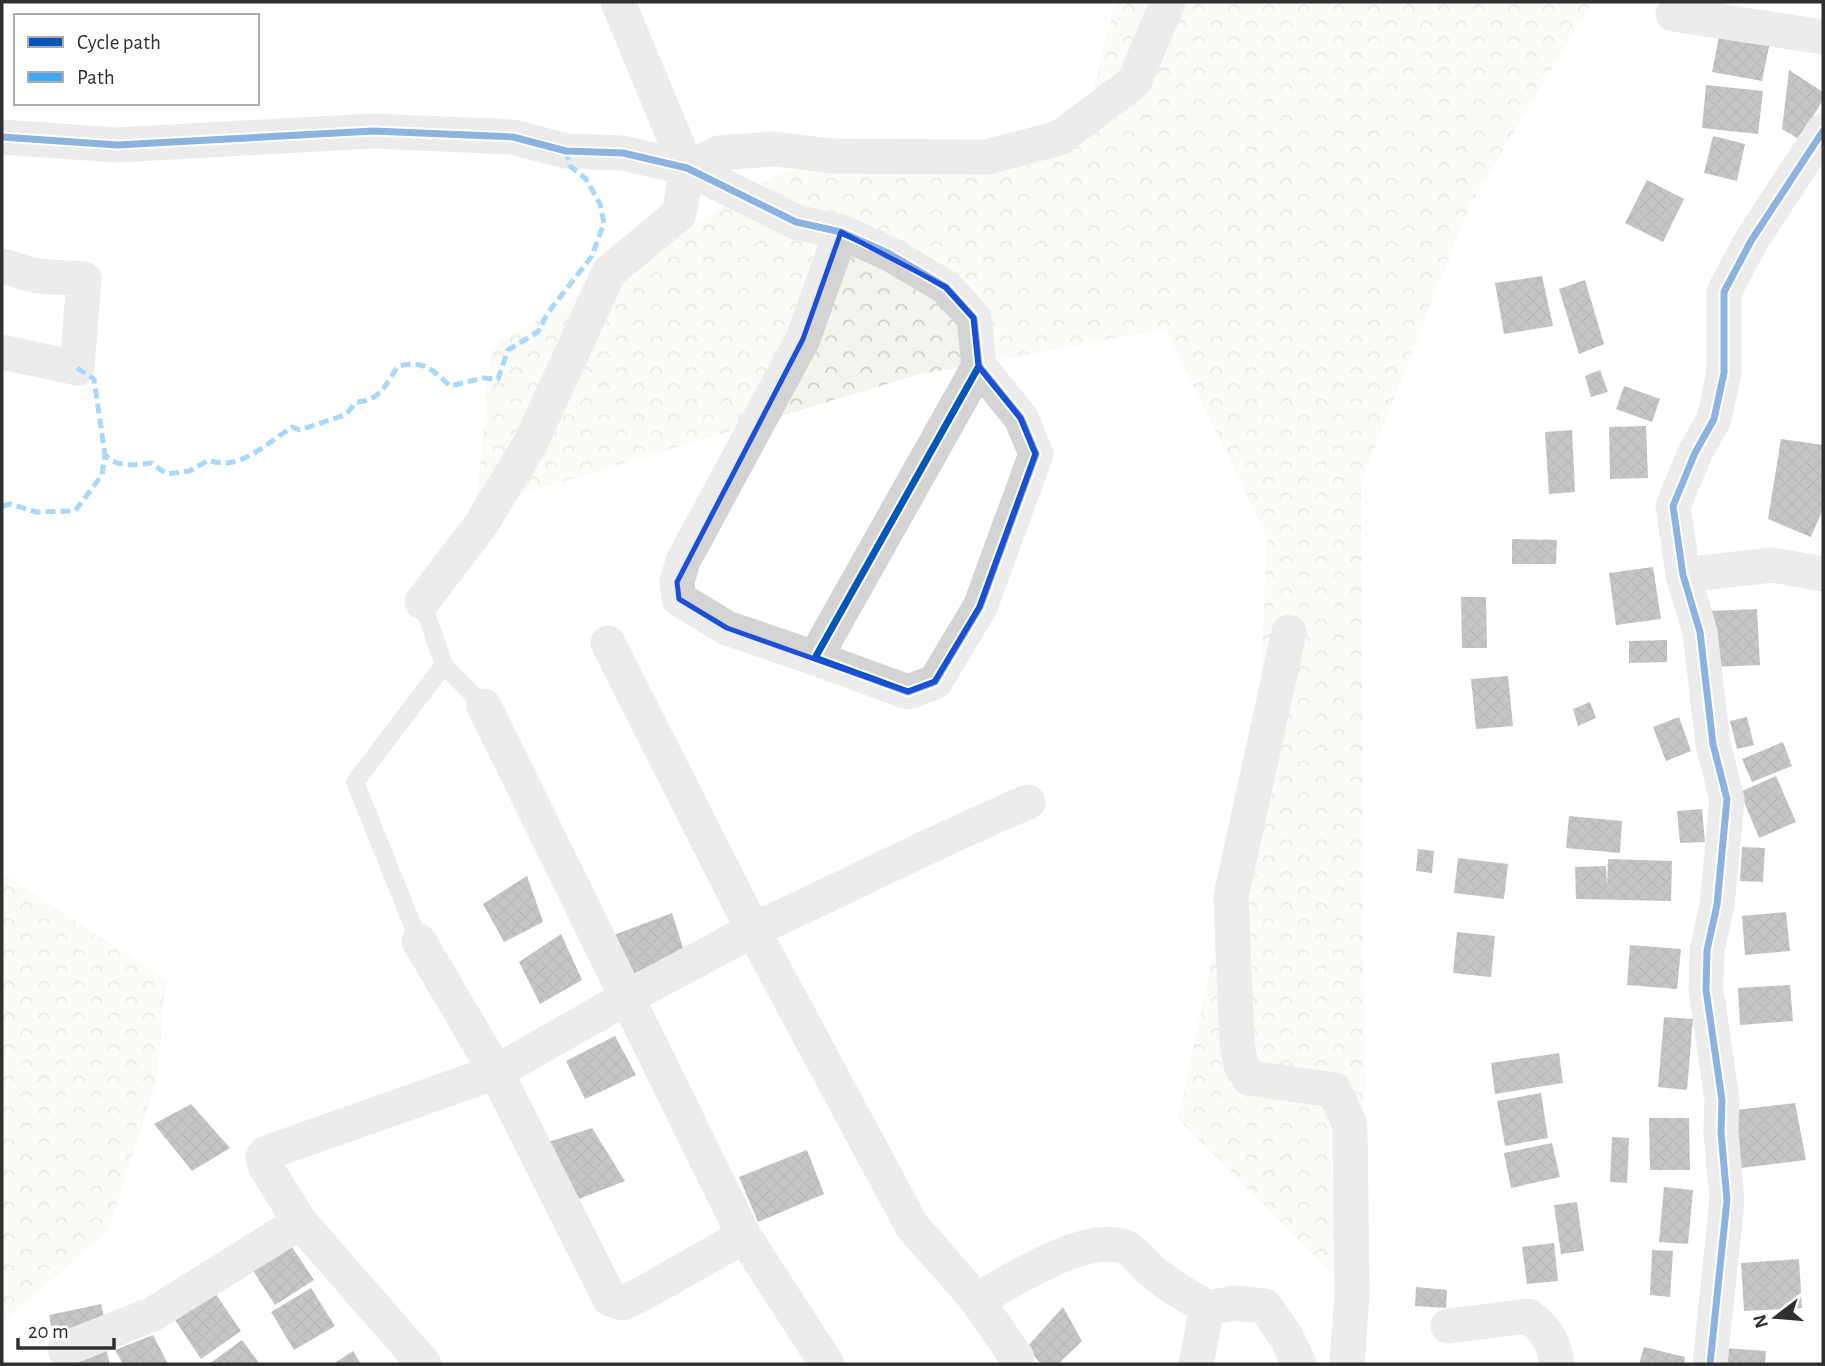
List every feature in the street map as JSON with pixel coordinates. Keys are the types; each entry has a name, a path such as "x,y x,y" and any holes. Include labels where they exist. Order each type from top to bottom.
{"street":[{"path":"422,602 482,523 530,444 609,272 679,214 687,168 618,2"},
{"path":"687,168 719,153 774,149 832,156 987,157 1059,138 1134,82 1168,2"},
{"path":"1673,14 1823,37"},
{"path":"2,137 117,145 373,131 513,137 566,151 623,153 687,168 796,222 841,232 888,253 946,287 974,318 979,366 1021,418 1036,454 980,607 935,682 908,692 727,628 679,599 677,582 683,561 803,339 841,232"},
{"path":"1710,1364 1727,1200 1721,1132 1722,1100 1706,990 1707,950 1717,905 1727,799 1713,744 1700,632 1684,575 1673,506 1695,453 1714,419 1724,373 1724,292 1751,241 1823,131"},
{"path":"2,266 37,275 84,279 77,368 2,352"},
{"path":"815,658 979,366"},
{"path":"1684,575 1772,565 1823,574"},
{"path":"1289,632 1231,896 1237,1043 1241,1065 1249,1078 1334,1090 1350,1125 1352,1296 1347,1364"},
{"path":"608,643 753,930 912,1226 977,1300 1017,1358"},
{"path":"484,706 744,1236 827,1364"},
{"path":"424,1364 300,1222 265,1166 262,1157 266,1153 496,1072 753,930 891,868 944,837 1028,802"},
{"path":"419,941 496,1072 610,1299 623,1303 744,1236"},
{"path":"65,1349 153,1314 300,1222"},
{"path":"977,1300 1035,1268 1087,1247 1104,1243 1127,1247 1154,1273 1207,1308 1235,1303 1265,1306 1287,1338 1299,1364"},
{"path":"1196,1364 1207,1308"},
{"path":"1448,1326 1528,1316 1545,1328 1555,1350 1557,1364"}],"lane":[{"path":"422,602 444,665 484,706"},
{"path":"419,941 355,782 444,665"}],"highlighted area":[{"path":"841,232 946,287 974,318 979,366 1021,418 1036,454 980,607 935,682 908,692 727,628 679,599 677,582 803,339"}],"green space":[{"path":"1115,2 1592,2 1470,205 1361,483 1365,1097 1332,1274 1178,1119 1258,744 1267,537 1166,329 917,375 476,508 491,348 781,172 1083,133"},
{"path":"2,873 166,980 157,1079 108,1231 2,1323"}],"building":[{"path":"1720,32 1770,42 1762,81 1712,72"},
{"path":"1789,70 1823,92 1823,100 1799,139 1782,129"},
{"path":"1706,85 1763,91 1758,134 1702,128"},
{"path":"1713,136 1745,144 1737,181 1704,173"},
{"path":"1647,180 1684,199 1663,242 1625,223"},
{"path":"1542,276 1553,326 1504,334 1495,283"},
{"path":"1585,280 1604,344 1579,354 1559,289"},
{"path":"1600,370 1608,392 1591,397 1585,376"},
{"path":"1624,386 1660,399 1652,422 1616,409"},
{"path":"1646,426 1648,478 1610,479 1609,427"},
{"path":"1572,430 1575,492 1549,494 1545,432"},
{"path":"1781,439 1823,445 1823,509 1811,537 1768,519"},
{"path":"1512,539 1557,540 1556,564 1512,564"},
{"path":"1653,567 1661,619 1616,625 1609,573"},
{"path":"1461,597 1486,597 1487,648 1462,648"},
{"path":"1757,609 1760,665 1712,667 1709,611"},
{"path":"1667,640 1667,662 1629,663 1629,641"},
{"path":"1508,676 1513,726 1476,729 1471,679"},
{"path":"1590,702 1596,718 1578,726 1573,709"},
{"path":"1679,717 1691,751 1666,761 1653,727"},
{"path":"1747,717 1754,745 1737,749 1730,721"},
{"path":"1783,742 1792,766 1752,782 1742,759"},
{"path":"1776,776 1796,822 1759,838 1740,792"},
{"path":"1702,809 1705,842 1680,843 1677,811"},
{"path":"1569,816 1622,821 1620,853 1566,848"},
{"path":"1742,847 1765,848 1763,882 1740,881"},
{"path":"1418,849 1434,851 1432,873 1416,871"},
{"path":"1458,858 1508,864 1504,899 1454,893"},
{"path":"1608,859 1672,861 1671,901 1576,899 1575,867 1606,866 1607,887"},
{"path":"527,876 543,922 504,942 483,904"},
{"path":"1786,912 1790,951 1745,955 1742,916"},
{"path":"672,913 684,951 630,975 611,936"},
{"path":"1457,932 1495,936 1491,977 1453,973"},
{"path":"561,934 582,980 540,1004 519,962"},
{"path":"1630,945 1681,949 1677,989 1627,985"},
{"path":"1790,985 1793,1021 1740,1025 1738,988"},
{"path":"1664,1017 1693,1019 1687,1090 1658,1087"},
{"path":"615,1036 636,1075 585,1099 566,1061"},
{"path":"1559,1053 1563,1083 1495,1094 1491,1063"},
{"path":"1541,1093 1548,1138 1505,1146 1497,1101"},
{"path":"1795,1103 1806,1160 1741,1168 1735,1110"},
{"path":"191,1104 230,1148 192,1171 154,1124"},
{"path":"1649,1118 1689,1118 1690,1170 1650,1170"},
{"path":"592,1128 625,1181 571,1202 539,1145"},
{"path":"1612,1137 1629,1138 1627,1183 1610,1182"},
{"path":"1552,1143 1560,1177 1511,1188 1504,1153"},
{"path":"807,1150 824,1194 758,1222 739,1177"},
{"path":"1664,1187 1693,1190 1688,1244 1659,1242"},
{"path":"1577,1202 1584,1251 1561,1254 1554,1205"},
{"path":"1554,1243 1558,1281 1527,1284 1522,1247"},
{"path":"290,1244 314,1280 275,1305 252,1269"},
{"path":"1652,1250 1673,1251 1670,1297 1650,1295"},
{"path":"1799,1259 1802,1308 1744,1311 1741,1263"},
{"path":"1416,1287 1447,1290 1446,1308 1415,1306"},
{"path":"311,1288 335,1326 294,1350 271,1312"},
{"path":"215,1293 241,1331 201,1359 175,1320"},
{"path":"101,1304 107,1329 54,1341 49,1315"},
{"path":"1063,1307 1082,1341 1058,1364 1041,1364 1027,1347"},
{"path":"153,1335 168,1364 123,1364 115,1350"},
{"path":"242,1340 260,1364 209,1364"},
{"path":"105,1346 110,1364 62,1364"},
{"path":"1644,1347 1685,1357 1684,1364 1639,1364"},
{"path":"1725,1348 1766,1351 1765,1364 1724,1364"},
{"path":"353,1351 361,1364 333,1364"}],"marked path":[{"path":"2,506 11,504 36,512 75,511 102,475 105,455 121,464 151,463 167,474 189,471 209,460 220,463 242,459 292,427 300,430 345,415 357,402 377,395 398,366 415,364 427,367 450,386 483,378 498,379 508,350 538,332 547,314 592,256 604,223 600,204 586,179 570,166 566,151"},
{"path":"77,368 94,379 105,455"}],"cycle path":[{"path":"2,137 117,145 373,131 513,137 566,151 623,153 687,168 796,222 841,232 888,253 946,287 974,318 979,366 1021,418 1036,454 980,607 935,682 908,692 815,658 979,366"},
{"path":"1710,1364 1727,1200 1721,1132 1722,1100 1706,990 1707,950 1717,905 1727,799 1713,744 1700,632 1683,575 1673,506 1695,453 1714,419 1724,373 1724,292 1751,241 1823,131"}]}
